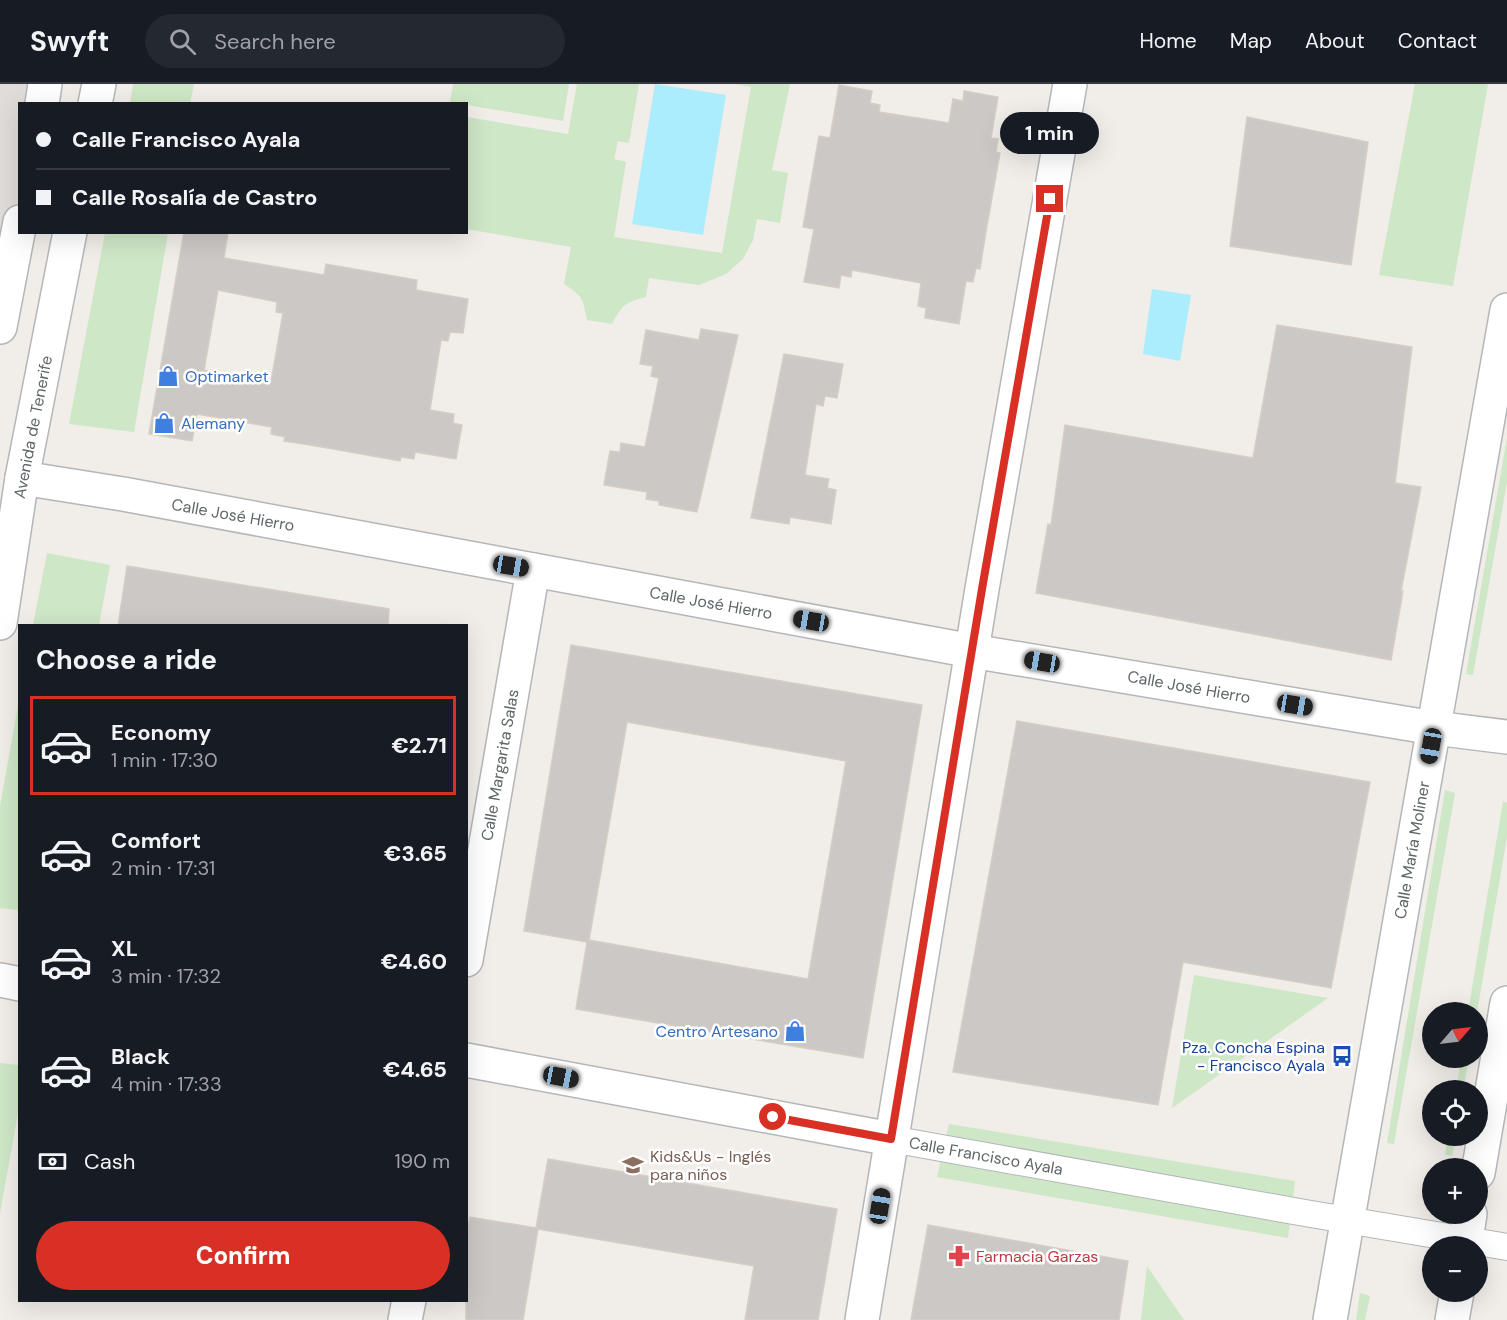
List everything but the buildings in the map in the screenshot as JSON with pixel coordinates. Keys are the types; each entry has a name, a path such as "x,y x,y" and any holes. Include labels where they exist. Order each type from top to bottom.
{"street":[{"path":"42,102 45,84"},
{"path":"95,102 99,84"},
{"path":"861,1320 982,589 1070,84"},
{"path":"0,327 18,232"},
{"name":"Avenida de Tenerife","path":"0,623 22,478 70,234"},
{"name":"Calle María Moliner","path":"1330,1320 1507,310"},
{"name":"Calle José Hierro","path":"22,478 972,651 1434,728 1507,737"},
{"name":"Calle Margarita Salas","path":"468,948 533,570"},
{"path":"0,980 18,984"},
{"path":"1481,1158 1507,1003"},
{"name":"Calle Francisco Ayala","path":"468,1060 1347,1221 1467,1233 1507,1247"},
{"path":"405,1320 409,1302"},
{"path":"1452,1320 1455,1302"}],"shaded area":[{"path":"0,84 45,84 42,102 18,102 18,228 0,327"}],"green space":[{"path":"133,84 194,84 190,102 130,102"},
{"path":"453,84 569,84 563,121 468,105 468,102 450,102"},
{"path":"577,84 639,84 629,143 618,141 614,159 626,162 614,237 722,253 751,87 735,84 790,84 772,170 788,173 780,223 757,219 753,240 743,259 726,274 699,285 649,278 646,297 625,305 612,324 587,320 581,299 564,284 571,247 468,229 468,117 568,134"},
{"path":"1415,84 1488,84 1453,286 1379,275"},
{"path":"105,234 168,234 134,432 69,424"},
{"path":"1507,438 1507,482 1473,675 1466,674"},
{"path":"47,553 110,565 99,624 33,624"},
{"path":"18,706 18,910 0,908 0,806"},
{"path":"1445,790 1455,793 1394,1144 1387,1143"},
{"path":"1503,801 1507,803 1507,837 1479,1002 1470,1002"},
{"path":"1194,975 1328,998 1172,1108"},
{"path":"0,1063 18,1065 18,1114 0,1213"},
{"path":"1459,1068 1467,1068 1465,1080 1458,1080"},
{"path":"949,1124 1295,1181 1288,1238 937,1177"},
{"path":"1446,1146 1454,1146 1452,1156 1445,1155"},
{"path":"1147,1266 1184,1320 1141,1320"},
{"path":"1360,1293 1370,1296 1365,1320 1356,1320"}],"water":[{"path":"655,84 726,95 703,235 632,224"},
{"path":"1152,289 1191,295 1180,361 1143,354"}],"place":[{"name":"Optimarket","path":"168,376"},
{"name":"Alemany","path":"164,423"},
{"name":"Centro Artesano","path":"795,1031"},
{"name":"Pza. Concha Espina - Francisco Ayala","path":"1342,1056"},
{"name":"Kids&Us - Inglés para niños","path":"633,1165"},
{"name":"Farmacia Garzas","path":"959,1256"}],"route":[{"path":"773,1117 891,1139 982,589 1050,199"}]}
